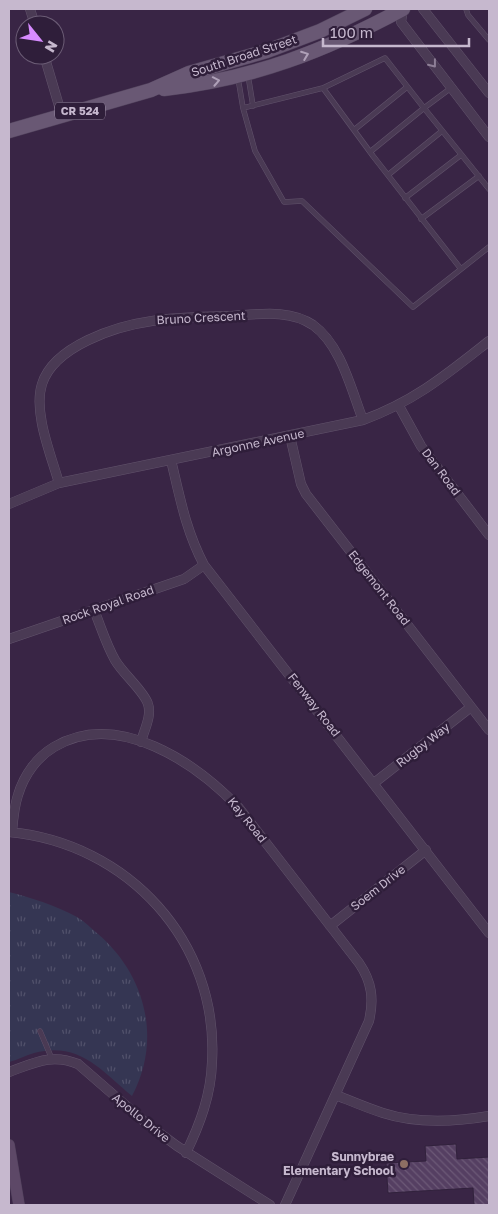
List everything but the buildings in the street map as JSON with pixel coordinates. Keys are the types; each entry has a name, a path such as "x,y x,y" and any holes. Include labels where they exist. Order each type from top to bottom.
{"main road":[{"name":"South Broad Street","path":"9,132 151,90 189,73 266,51 320,31 365,9"},
{"name":"South Broad Street","path":"151,90 192,86 243,75 281,64 330,46 404,9"},
{"path":"266,51 281,64"},
{"path":"243,75 244,58"}],"street":[{"path":"404,9 401,22 489,138"},
{"path":"424,9 489,93"},
{"path":"47,65 62,116"},
{"name":"Bruno Crescent","path":"59,483 39,405 42,383 47,373 64,354 84,343 120,328 151,321 172,318 276,314 299,318 321,331 333,346 363,420"},
{"name":"Argonne Avenue","path":"9,504 59,483 363,420 398,406 431,386 489,341"},
{"name":"Dan Road","path":"398,406 421,446 489,535"},
{"name":"Edgemont Road","path":"290,436 301,484 306,494 489,730"},
{"name":"Fenway Road","path":"171,460 187,526 204,565 489,933"},
{"name":"Rock Royal Road","path":"9,639 184,579 204,565"},
{"path":"94,610 115,660 144,696 148,704 148,717 141,742"},
{"name":"Rugby Way","path":"374,783 472,707"},
{"name":"Kay Road","path":"10,832 23,781 30,769 51,749 77,737 92,734 118,736 141,742 169,753 186,763 223,791 240,808 364,971 370,984 372,997 369,1021 285,1205"},
{"path":"10,832 72,846 113,867 156,903 175,927 186,946 198,970 206,995 212,1040 211,1072 205,1107 198,1129 186,1153"},
{"name":"Soem Drive","path":"330,926 426,850"},
{"path":"9,1072 52,1058"},
{"name":"Apollo Drive","path":"52,1058 78,1064 146,1123 186,1153 270,1205"},
{"path":"336,1095 383,1113 405,1118 427,1121 450,1121 489,1116"},
{"path":"9,1151 19,1205"}],"lane":[{"path":"466,9 468,15 489,40"},
{"path":"243,108 323,88 385,58 489,189"},
{"path":"243,75 253,106"},
{"path":"243,75 243,108 255,151 284,202 302,201 413,307 489,246"},
{"path":"354,130 407,87"},
{"path":"323,88 461,269"},
{"path":"370,152 451,88"},
{"path":"388,175 442,131"},
{"path":"405,198 461,154"},
{"path":"422,219 479,176"},
{"path":"40,1031 52,1058"}],"green space":[{"path":"9,892 52,905 80,919 114,950 128,969 138,989 144,1009 147,1031 146,1053 141,1075 132,1096 99,1068 77,1054 50,1050 34,1053 9,1062"}],"place":[{"name":"Sunnybrae Elementary School","path":"404,1164"}]}
